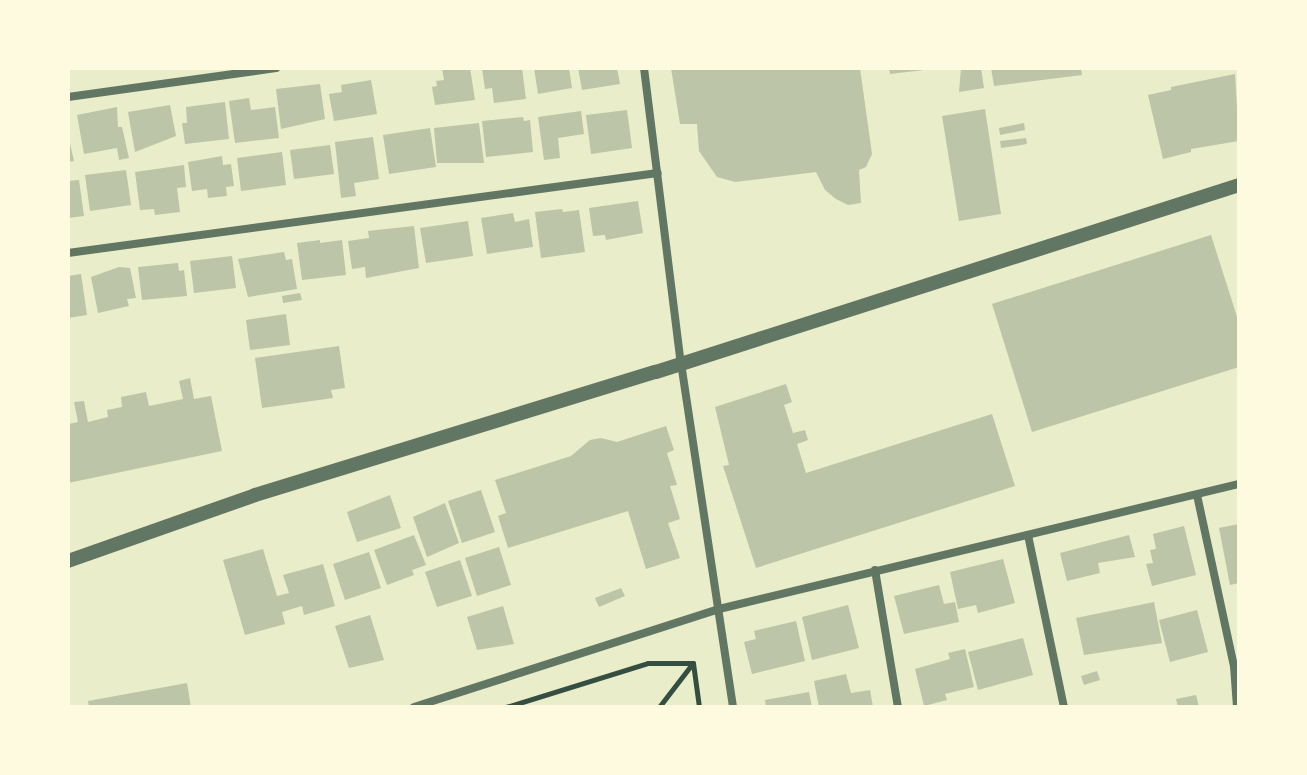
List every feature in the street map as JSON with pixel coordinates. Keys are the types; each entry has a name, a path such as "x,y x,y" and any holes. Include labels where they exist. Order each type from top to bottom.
{"street":[{"path":"68,97 276,68"},
{"path":"644,68 681,363 733,707"},
{"path":"68,253 658,173"},
{"path":"68,561 255,495 1239,185"},
{"path":"414,707 719,609 1239,484"},
{"path":"1197,495 1234,666 1237,707"},
{"path":"1028,535 1064,707"},
{"path":"875,570 898,707"}],"path":[{"path":"506,707 648,663 693,663"},
{"path":"659,707 693,663"},
{"path":"693,663 699,707"}],"building":[{"path":"442,68 470,68 475,100 435,105 432,87 437,86 436,81 444,80"},
{"path":"482,68 522,68 526,99 494,103 492,88 485,89"},
{"path":"534,68 569,68 572,88 538,94"},
{"path":"578,68 617,68 620,84 582,90"},
{"path":"671,68 860,68 872,154 866,167 859,170 861,203 848,205 836,199 825,190 816,172 735,182 717,177 699,151 697,124 680,124"},
{"path":"889,68 924,68 924,70 890,74"},
{"path":"961,68 981,68 984,88 959,92"},
{"path":"991,68 1081,68 1082,75 994,86"},
{"path":"1235,74 1239,141 1191,149 1191,152 1163,159 1148,95"},
{"path":"371,80 377,114 334,121 329,94 342,92 341,85"},
{"path":"320,84 325,119 281,129 276,89"},
{"path":"249,98 251,110 275,107 279,138 235,143 229,101"},
{"path":"225,102 229,139 185,144 182,123 187,123 186,107"},
{"path":"170,105 176,136 135,152 128,112"},
{"path":"117,107 118,127 122,127 129,158 119,160 117,148 84,154 77,115"},
{"path":"985,109 1001,214 959,221 942,116"},
{"path":"627,110 632,148 591,154 586,115"},
{"path":"581,111 584,134 558,138 560,158 544,160 538,117"},
{"path":"523,117 524,121 530,120 533,152 486,157 482,121"},
{"path":"479,123 484,163 437,163 434,128"},
{"path":"1024,123 1025,130 1000,135 999,128"},
{"path":"430,128 436,167 389,174 383,135"},
{"path":"68,135 74,161 68,162"},
{"path":"373,137 379,179 354,183 356,196 341,198 335,142"},
{"path":"1026,138 1027,144 1001,148 1000,141"},
{"path":"330,145 334,174 294,179 290,150"},
{"path":"282,152 286,185 241,191 237,158"},
{"path":"222,156 223,165 231,164 234,186 226,187 227,196 208,198 207,189 192,191 188,162"},
{"path":"184,165 186,187 177,188 180,212 155,215 154,209 140,210 135,172"},
{"path":"126,170 131,205 90,211 85,175"},
{"path":"79,180 84,216 68,218 68,181"},
{"path":"638,201 643,233 606,240 605,235 593,236 589,208"},
{"path":"562,209 563,212 579,210 585,252 541,258 535,212"},
{"path":"513,213 515,222 529,219 533,247 487,254 481,218"},
{"path":"468,221 473,256 426,263 420,228"},
{"path":"414,226 419,268 366,278 365,267 352,269 348,241 369,238 368,231"},
{"path":"1211,235 1239,323 1239,367 1032,432 992,304"},
{"path":"320,240 320,243 342,240 346,275 302,280 297,243"},
{"path":"284,252 286,260 292,259 297,289 248,297 238,259"},
{"path":"232,256 236,288 194,293 190,261"},
{"path":"178,263 179,271 184,270 187,296 142,300 138,267"},
{"path":"119,267 130,268 136,298 127,299 129,306 98,313 91,277"},
{"path":"81,274 87,315 68,318 68,276"},
{"path":"300,293 302,300 283,303 282,296"},
{"path":"286,314 290,345 250,350 246,320"},
{"path":"339,346 345,388 331,390 333,398 262,408 255,358"},
{"path":"190,378 194,399 211,396 222,451 68,483 68,424 78,422 74,402 84,401 88,422 108,417 107,410 122,407 121,397 146,392 149,406 183,399 179,381"},
{"path":"786,384 792,402 784,405 793,433 805,430 808,440 797,444 806,473 992,414 1015,486 756,568 723,466 729,465 715,407"},
{"path":"666,426 674,450 667,453 677,485 670,486 680,519 668,523 680,558 646,569 628,511 508,548 498,516 506,513 495,480 571,456 590,440 601,438 617,442"},
{"path":"481,490 495,532 462,543 448,501"},
{"path":"390,495 401,528 357,542 347,512"},
{"path":"445,503 459,543 427,557 413,517"},
{"path":"1239,524 1239,583 1230,585 1219,528"},
{"path":"1184,526 1196,575 1152,586 1146,564 1153,563 1150,550 1156,549 1153,534"},
{"path":"414,535 426,565 412,570 414,575 387,585 374,550"},
{"path":"1129,535 1135,557 1098,563 1100,573 1067,581 1060,553"},
{"path":"499,547 511,585 477,596 465,558"},
{"path":"263,549 277,596 289,593 283,575 323,564 335,606 304,615 302,606 282,612 285,624 245,635 223,560"},
{"path":"369,552 381,588 345,600 333,564"},
{"path":"1003,559 1015,603 978,613 976,605 958,609 950,572"},
{"path":"460,560 472,596 437,607 425,572"},
{"path":"939,585 944,604 955,602 959,622 904,634 894,596"},
{"path":"621,588 625,596 599,607 595,598"},
{"path":"1154,602 1162,643 1084,655 1076,618"},
{"path":"848,605 859,648 812,660 802,617"},
{"path":"503,606 514,644 477,650 467,617"},
{"path":"1197,610 1208,652 1170,662 1159,620"},
{"path":"370,615 384,660 349,668 335,626"},
{"path":"796,621 805,661 752,674 744,642 756,639 754,631"},
{"path":"1023,638 1033,675 978,690 968,652"},
{"path":"965,649 974,687 945,694 947,700 924,706 915,669 950,659 948,653"},
{"path":"1097,671 1100,680 1084,685 1081,676"},
{"path":"846,674 851,693 870,690 873,707 819,707 814,681"},
{"path":"187,683 191,707 89,707 88,701"},
{"path":"809,692 812,707 766,707 765,700"},
{"path":"1196,695 1199,707 1178,707 1176,699"}]}
